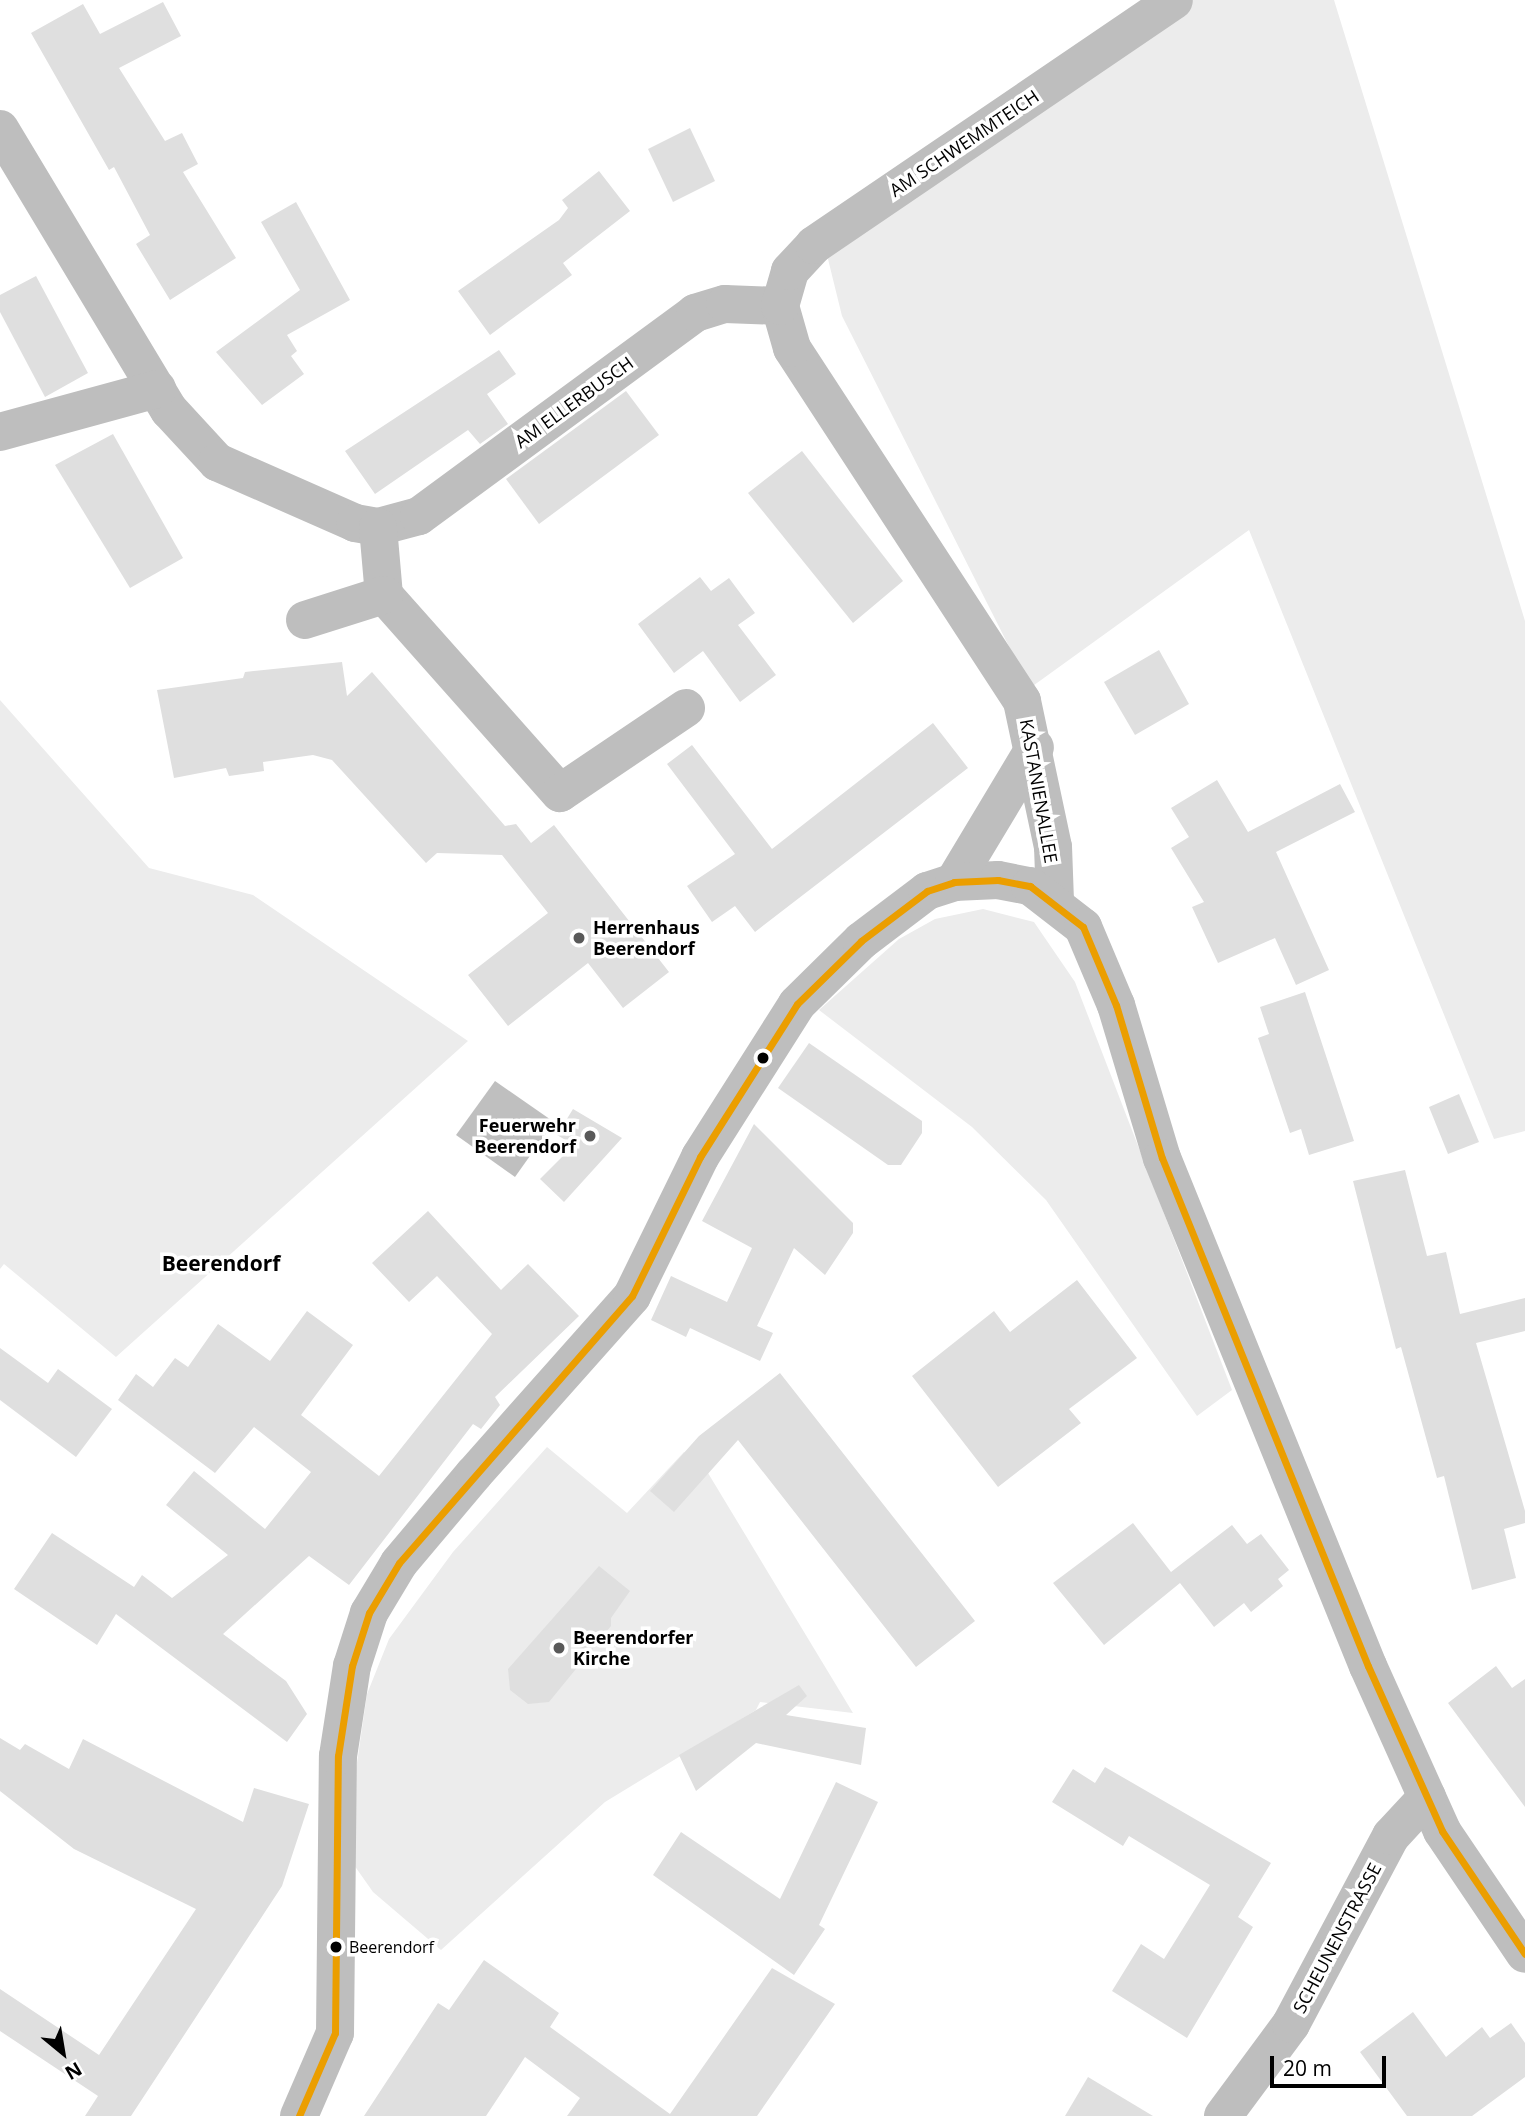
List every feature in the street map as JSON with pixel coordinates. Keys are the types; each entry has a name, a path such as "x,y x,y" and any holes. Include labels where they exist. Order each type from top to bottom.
{"street":[{"name":"AM SCHWEMMTEICH","path":"780,306 790,271 814,245 1174,0"},
{"path":"0,129 157,389 217,462 284,496 378,527 384,595 560,793 686,708"},
{"name":"AM ELLERBUSCH","path":"378,527 419,516 695,313 725,304 780,306"},
{"name":"KASTANIENALLEE","path":"780,306 792,348 1022,701 1035,747 1053,847 1055,901"},
{"path":"0,432 157,389"},
{"path":"305,620 384,595"},
{"path":"954,882 1035,747"},
{"path":"299,2116 335,2033 338,1756 352,1666 369,1613 399,1563 457,1493 632,1296 699,1157 797,1004 861,941 927,891 954,882 998,880 1030,886 1055,901 1083,927 1116,1004 1162,1158 1228,1326 1427,1797 1442,1831 1525,1954"},
{"name":"SCHEUNENSTRASSE","path":"1223,2116 1291,2024 1391,1836 1427,1797"}],"shaded area":[{"path":"1192,0 1334,0 1525,621 1525,1131 1494,1139 1249,530 1030,688 842,316 827,255"},
{"path":"0,700 149,868 253,895 468,1041 116,1357 4,1264 0,1269"},
{"path":"983,909 1034,922 1075,982 1232,1390 1197,1416 1046,1200 972,1127 819,1010 899,939 935,919"},
{"path":"495,1081 554,1122 515,1177 456,1135"},
{"path":"547,1447 627,1513 684,1452 708,1473 853,1713 760,1702 756,1710 605,1802 441,1950 373,1892 354,1865 350,1811 367,1694 389,1639 453,1552"}],"building":[{"path":"163,2 181,36 119,68 165,141 182,133 198,164 183,172 236,258 170,300 136,244 150,235 114,167 109,170 31,33 83,4 100,34"},
{"path":"690,128 715,181 673,202 648,149"},
{"path":"599,171 630,211 563,263 572,275 490,335 458,291 559,220 568,208 562,200"},
{"path":"296,202 350,300 287,335 297,351 291,356 304,374 262,405 216,352 300,290 261,222"},
{"path":"36,276 88,373 45,397 0,312 0,295"},
{"path":"499,350 516,374 487,394 508,424 480,444 468,430 375,494 345,451"},
{"path":"626,391 659,435 539,524 506,479"},
{"path":"113,434 183,558 130,588 55,465"},
{"path":"802,451 903,581 853,623 748,493"},
{"path":"700,577 711,591 729,578 755,613 738,625 776,675 740,702 703,651 674,673 638,624"},
{"path":"1159,650 1189,704 1135,735 1104,682"},
{"path":"342,662 347,696 372,672 505,826 516,824 531,843 554,825 669,972 623,1008 588,963 508,1026 468,975 548,913 502,855 437,853 426,863 332,760 313,755 263,762 264,771 229,776 226,768 174,778 157,690 243,678 245,672"},
{"path":"933,723 968,768 755,932 735,906 712,922 687,886 735,854 667,764 692,745 772,849"},
{"path":"1217,780 1248,832 1340,784 1355,812 1276,852 1329,970 1296,985 1275,938 1218,963 1192,907 1204,902 1171,848 1189,837 1171,808"},
{"path":"1305,992 1354,1141 1309,1155 1301,1129 1290,1133 1258,1038 1269,1034 1260,1007"},
{"path":"809,1043 922,1121 922,1133 901,1165 888,1165 778,1088"},
{"path":"1459,1094 1479,1142 1448,1154 1429,1107"},
{"path":"573,1109 622,1138 564,1202 540,1179 574,1145 557,1135"},
{"path":"754,1124 853,1223 853,1233 825,1275 794,1248 757,1326 773,1333 760,1361 690,1328 686,1337 651,1320 671,1276 727,1302 752,1248 702,1221"},
{"path":"1405,1170 1427,1256 1446,1252 1460,1314 1525,1298 1525,1331 1476,1343 1525,1511 1525,1523 1504,1529 1516,1578 1472,1590 1444,1476 1437,1478 1401,1347 1396,1349 1353,1181"},
{"path":"428,1211 501,1290 528,1264 579,1316 495,1397 500,1405 481,1429 473,1424 349,1585 309,1556 223,1634 286,1681 307,1714 287,1742 116,1614 97,1645 14,1589 52,1533 134,1587 142,1575 172,1598 228,1555 166,1505 194,1471 265,1529 311,1472 254,1427 215,1473 118,1400 136,1374 153,1387 175,1358 188,1367 218,1324 270,1361 307,1311 353,1345 301,1415 379,1476 492,1334 437,1276 409,1302 372,1263"},
{"path":"1077,1280 1137,1358 1069,1409 1081,1423 998,1487 912,1376 994,1311 1010,1332"},
{"path":"0,1348 48,1383 58,1369 112,1409 76,1457 0,1400"},
{"path":"780,1373 975,1621 916,1667 738,1440 674,1512 650,1491 699,1436"},
{"path":"1133,1523 1171,1572 1232,1525 1247,1544 1261,1534 1289,1570 1278,1579 1283,1586 1251,1612 1244,1603 1214,1627 1180,1583 1104,1645 1053,1583"},
{"name":"Beerendorfer Kirche","path":"599,1566 630,1591 611,1618 611,1626 549,1702 528,1704 510,1690 508,1669"},
{"path":"1496,1666 1512,1688 1525,1679 1525,1807 1448,1703"},
{"path":"799,1685 807,1696 786,1715 866,1728 861,1765 756,1743 696,1791 679,1755"},
{"path":"0,1738 20,1750 25,1744 69,1769 83,1739 243,1822 254,1788 309,1804 282,1886 131,2116 85,2116 98,2096 0,2031 0,1989 99,2055 196,1909 74,1849 0,1791"},
{"path":"1105,1767 1271,1863 1238,1917 1253,1927 1187,2038 1112,1991 1141,1944 1164,1959 1210,1885 1129,1836 1123,1846 1052,1802 1073,1769 1095,1783"},
{"path":"836,1782 878,1802 819,1925 825,1929 794,1975 653,1875 681,1832 780,1899"},
{"path":"484,1960 559,2013 550,2027 670,2114 772,1968 835,2004 757,2116 567,2116 580,2098 525,2057 486,2116 364,2116 438,2003 449,2010"},
{"path":"1413,2012 1446,2057 1482,2027 1490,2038 1511,2023 1525,2043 1525,2077 1472,2116 1407,2116 1360,2052"},
{"path":"1088,2077 1153,2116 1065,2116"}],"transit line":[{"path":"299,2116 335,2033 338,1756 352,1666 369,1613 399,1563 632,1296 700,1157 797,1004 861,941 927,891 954,882 998,880 1030,886 1083,927 1116,1005 1162,1158 1368,1666 1442,1831 1525,1954"}],"place":[{"name":"Herrenhaus Beerendorf","path":"579,938"},
{"name":"Feuerwehr Beerendorf","path":"590,1136"},
{"name":"Beerendorfer Kirche","path":"559,1648"},
{"name":"Beerendorf","path":"336,1947"}],"district":[{"name":"Beerendorf","path":"221,1263"}]}
